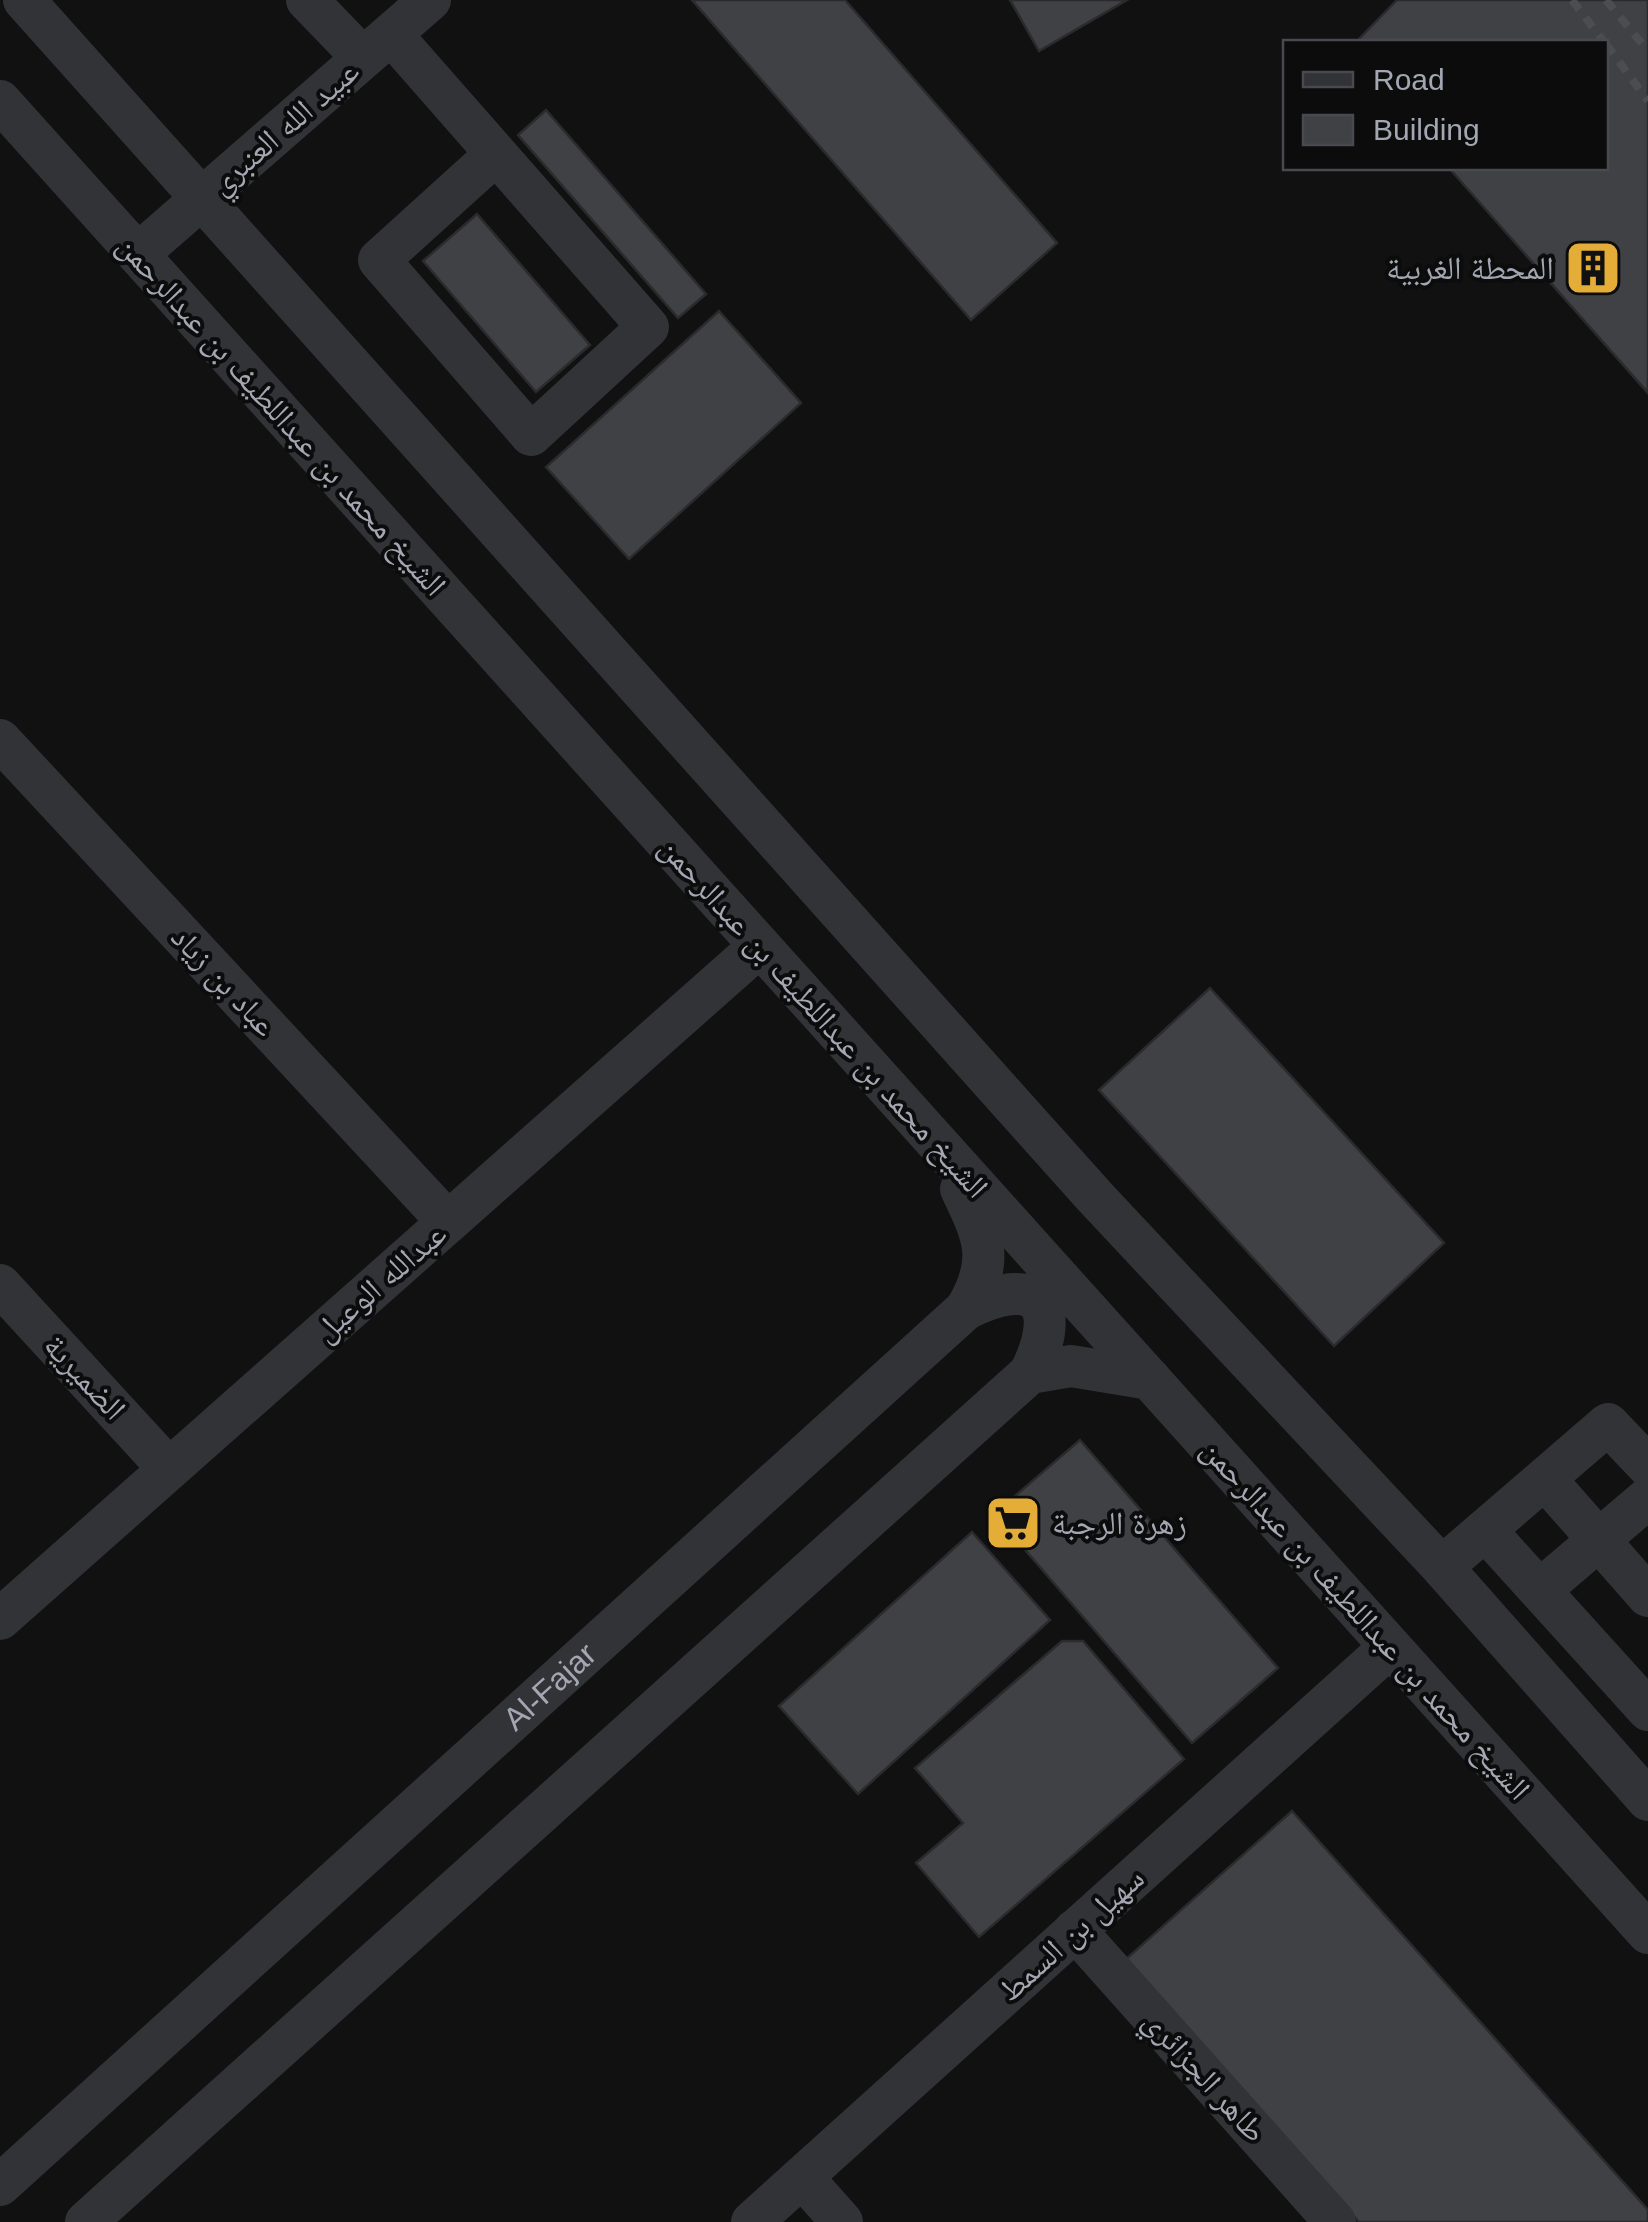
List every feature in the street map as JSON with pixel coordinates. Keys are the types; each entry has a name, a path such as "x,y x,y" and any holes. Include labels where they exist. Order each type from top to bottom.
{"street":[{"path":"306,0 377,46 496,154 648,327 531,435 379,260 496,154"},
{"name":"عبيد الله العنبري","path":"138,254 430,0"},
{"path":"34,4 202,198 1095,1196 1442,1567 1648,1800"},
{"name":"الشيخ محمد بن عبداللطيف بن عبدالرحمن","path":"0,101 1648,1933"},
{"name":"عباد بن زياد","path":"0,740 448,1222"},
{"name":"عبدالله الوعيل","path":"0,1619 760,946"},
{"name":"Al-Fajar","path":"0,2185 966,1309 984,1268 984,1239 938,1144"},
{"name":"الضميرية","path":"0,1285 169,1469"},
{"path":"86,2222 1030,1372 1045,1344 1048,1321 1043,1304 1032,1296 1013,1292 995,1294 966,1309"},
{"path":"1030,1372 1071,1366 1150,1379"},
{"path":"1442,1567 1608,1424 1648,1466"},
{"path":"1545,1479 1648,1596"},
{"path":"1540,1590 1648,1498"},
{"path":"1485,1530 1648,1710"},
{"name":"سهيل بن السمط","path":"752,2222 1390,1647"},
{"name":"طاهر الجزائري","path":"1076,1930 1335,2222"},
{"path":"802,2177 842,2222"}],"building":[{"path":"692,0 845,0 1057,243 971,320"},
{"path":"1010,0 1127,0 1039,51"},
{"name":"المحطة الغربية","path":"1397,0 1648,0 1648,393 1451,170 1608,170 1608,40 1358,40"},
{"path":"546,110 706,294 678,318 518,135"},
{"path":"477,214 590,345 536,392 423,261"},
{"path":"719,311 801,403 629,559 546,467"},
{"path":"1210,988 1444,1243 1334,1346 1099,1090"},
{"path":"1080,1440 1278,1668 1192,1743 994,1514"},
{"path":"972,1532 1050,1620 858,1794 779,1706"},
{"path":"1062,1641 1083,1641 1184,1759 979,1937 916,1863 963,1823 915,1768"},
{"path":"1292,1811 1648,2210 1648,2222 1359,2222 1125,1960"}],"railway":[{"path":"1572,0 1602,40"},
{"path":"1606,0 1648,51"},
{"path":"1608,47 1648,101"}],"place":[{"name":"المحطة الغربية","path":"1593,268"},
{"name":"زهرة الرجبة","path":"1013,1523"}]}
